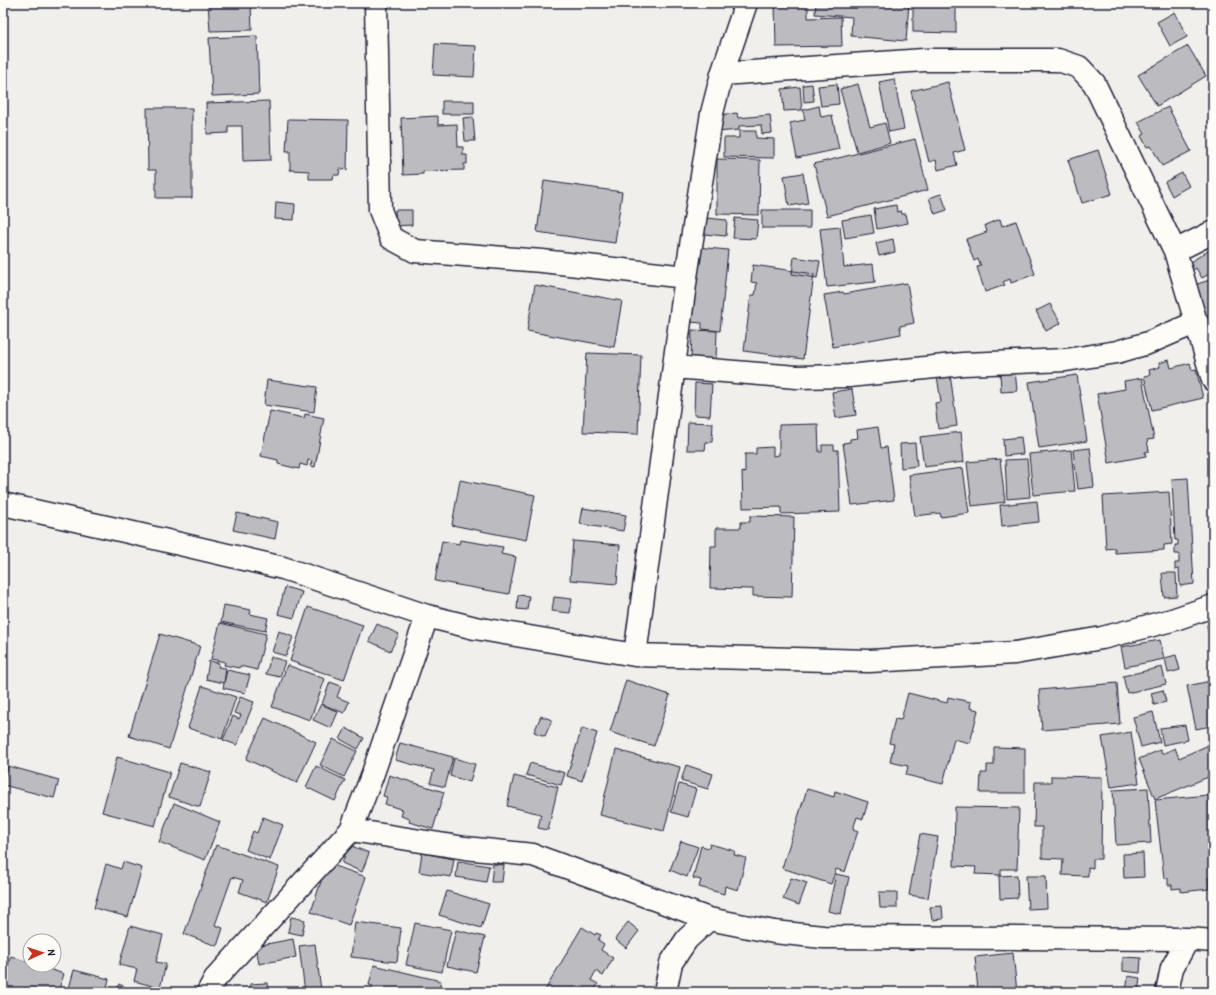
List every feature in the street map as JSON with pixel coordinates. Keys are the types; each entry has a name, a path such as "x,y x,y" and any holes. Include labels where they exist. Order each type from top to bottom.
{"street":[{"path":"376,3 380,210 391,238 415,251 542,261 686,277"},
{"path":"635,655 686,277 712,112 722,74 746,3"},
{"path":"722,74 924,60 1058,60 1079,67 1094,83 1175,251 1213,380"},
{"path":"1175,251 1213,232"},
{"path":"674,367 798,377 827,377 963,364 1066,360 1117,352 1148,343 1196,322"},
{"path":"3,504 283,568 427,616 475,628 635,655 869,661 1015,653 1102,638 1172,620 1213,606"},
{"path":"208,992 215,979 351,830 374,769 427,616"},
{"path":"351,830 465,848 533,855 709,919 774,932 823,937 1188,939 1213,941"},
{"path":"667,992 666,987 671,963 687,939 709,919"},
{"path":"1167,992 1172,968 1188,939"}],"building":[{"path":"208,3 251,3 252,30 210,31"},
{"path":"775,3 808,3 808,18 841,17 842,46 776,47"},
{"path":"816,3 909,3 906,41 851,36 852,17 815,14"},
{"path":"913,3 956,3 956,33 913,32"},
{"path":"1175,12 1187,37 1170,46 1157,22"},
{"path":"257,36 259,94 212,96 209,38"},
{"path":"435,44 476,46 474,77 433,75"},
{"path":"1188,46 1206,76 1157,106 1138,75"},
{"path":"894,79 904,129 889,132 879,82"},
{"path":"948,82 965,150 954,153 957,165 938,170 936,160 929,162 911,91"},
{"path":"812,84 814,101 804,102 803,85"},
{"path":"837,84 839,104 821,106 818,86"},
{"path":"858,84 870,127 885,123 890,143 857,152 840,89"},
{"path":"800,87 802,110 784,111 782,89"},
{"path":"269,101 271,160 243,161 242,126 228,126 228,133 207,134 206,103"},
{"path":"442,101 474,101 474,114 442,114"},
{"path":"819,106 821,117 832,115 839,149 797,158 790,123 805,120 803,110"},
{"path":"1168,107 1191,151 1162,166 1151,146 1147,147 1141,136 1145,134 1138,122"},
{"path":"147,108 192,108 192,198 156,198 156,170 148,170"},
{"path":"737,113 738,118 770,115 772,133 762,134 761,125 739,126 739,130 717,132 716,115"},
{"path":"438,116 438,125 457,124 458,147 463,147 463,155 467,155 467,164 464,164 464,170 423,171 423,174 403,175 401,118"},
{"path":"473,117 475,141 465,141 463,118"},
{"path":"288,119 348,120 347,170 340,169 339,175 334,175 333,179 309,179 309,171 290,170 290,151 286,151"},
{"path":"739,131 756,131 756,138 774,139 774,158 724,157 724,138 739,138"},
{"path":"915,139 928,190 827,216 814,164"},
{"path":"1098,150 1112,194 1082,203 1068,160"},
{"path":"717,159 760,160 759,215 717,214"},
{"path":"803,173 808,203 789,206 784,176"},
{"path":"1182,173 1189,186 1172,196 1165,182"},
{"path":"544,181 622,192 615,243 537,232"},
{"path":"941,194 947,210 935,214 929,198"},
{"path":"276,202 295,204 294,220 275,219"},
{"path":"896,205 897,212 901,211 902,214 906,214 908,223 877,229 874,209"},
{"path":"395,210 412,210 412,225 396,226"},
{"path":"762,210 810,210 810,228 762,228"},
{"path":"871,215 874,233 845,238 842,220"},
{"path":"706,218 727,220 726,236 704,234"},
{"path":"735,218 758,220 756,239 733,238"},
{"path":"1000,219 1002,226 1016,221 1035,274 1011,283 1010,279 1003,282 1005,285 985,292 977,267 981,266 978,259 974,261 966,239 987,232 985,225"},
{"path":"840,227 844,267 873,264 875,282 827,287 820,229"},
{"path":"893,239 895,252 879,256 876,243"},
{"path":"696,247 728,250 720,331 702,329 702,323 689,322"},
{"path":"1213,248 1213,272 1202,278 1196,268 1191,271 1187,264"},
{"path":"794,257 820,261 817,278 792,274"},
{"path":"753,265 814,274 803,359 744,351 751,295 755,295 757,283 751,282"},
{"path":"1213,279 1213,334 1204,337 1188,287"},
{"path":"907,283 914,323 900,326 901,334 833,347 824,295 843,292 844,294"},
{"path":"535,285 622,301 614,347 527,331"},
{"path":"1050,304 1061,323 1046,331 1036,311"},
{"path":"692,330 717,331 716,359 691,358"},
{"path":"587,353 641,355 638,434 583,432"},
{"path":"1169,360 1171,368 1190,363 1192,370 1196,369 1203,398 1152,410 1144,376 1150,375 1149,370 1160,367 1159,363"},
{"path":"1015,370 1017,391 1001,392 1000,371"},
{"path":"950,374 957,426 938,429 935,403 941,402 937,376"},
{"path":"1077,375 1087,441 1039,448 1029,382"},
{"path":"1142,378 1154,439 1147,440 1149,451 1145,452 1146,456 1109,463 1097,394 1125,389 1124,381"},
{"path":"267,380 317,387 314,412 264,405"},
{"path":"695,383 712,384 710,416 694,415"},
{"path":"852,389 856,415 836,418 832,392"},
{"path":"270,411 304,418 305,414 324,418 315,467 310,466 312,461 308,460 307,466 300,464 299,469 278,464 278,460 261,456"},
{"path":"688,422 713,423 712,442 706,442 705,450 687,450"},
{"path":"818,424 819,452 822,452 822,445 834,445 834,450 838,450 840,512 781,514 781,507 743,508 742,472 745,473 745,454 756,454 756,448 773,447 773,456 779,455 779,425"},
{"path":"878,427 881,448 887,447 894,500 852,505 843,443 850,442 850,439 858,438 857,430"},
{"path":"961,432 964,462 924,467 920,437"},
{"path":"1021,437 1023,454 1004,456 1003,439"},
{"path":"915,443 917,466 901,468 900,444"},
{"path":"1090,448 1094,487 1078,489 1073,450"},
{"path":"1071,450 1075,491 1033,495 1029,454"},
{"path":"1000,459 1005,502 972,506 967,462"},
{"path":"1027,459 1030,497 1007,499 1005,460"},
{"path":"963,468 969,513 941,517 940,513 915,516 909,475"},
{"path":"1188,478 1194,584 1180,586 1179,569 1175,570 1175,563 1179,563 1179,554 1175,554 1175,545 1178,545 1178,540 1175,540 1172,479"},
{"path":"460,480 535,495 526,540 452,525"},
{"path":"1169,492 1172,544 1164,545 1164,550 1115,553 1115,548 1106,549 1103,496"},
{"path":"1037,501 1039,522 1002,526 1000,505"},
{"path":"583,508 626,515 623,531 580,524"},
{"path":"237,513 278,522 275,539 233,530"},
{"path":"750,516 794,517 792,597 753,596 753,589 710,588 711,546 716,546 716,528 741,528 741,522 750,522"},
{"path":"460,540 503,547 501,554 516,557 509,594 435,581 442,541 459,544"},
{"path":"573,541 620,545 617,584 570,580"},
{"path":"1162,573 1176,573 1177,596 1164,597"},
{"path":"285,587 302,592 294,618 278,614"},
{"path":"518,595 529,596 527,610 517,609"},
{"path":"554,597 572,599 570,613 552,611"},
{"path":"224,605 251,610 250,614 268,618 265,631 221,622"},
{"path":"308,607 363,625 344,680 290,661"},
{"path":"220,623 266,634 257,670 240,666 239,668 224,665 225,662 211,659"},
{"path":"377,624 399,634 390,651 369,641"},
{"path":"1213,624 1213,659 1207,625"},
{"path":"279,631 293,637 286,656 272,652"},
{"path":"160,634 200,646 169,749 129,736"},
{"path":"1160,640 1164,659 1125,667 1121,647"},
{"path":"1176,655 1180,670 1168,673 1165,658"},
{"path":"271,657 285,661 280,677 266,674"},
{"path":"209,661 219,663 218,667 226,668 224,683 206,679"},
{"path":"287,665 325,679 310,720 272,707"},
{"path":"1162,667 1166,684 1127,693 1123,676"},
{"path":"227,670 250,675 245,693 223,688"},
{"path":"626,680 670,695 654,746 610,732"},
{"path":"1211,681 1213,686 1213,730 1211,726 1196,729 1187,686"},
{"path":"330,682 341,686 337,697 349,702 344,713 322,704"},
{"path":"1117,683 1120,724 1042,730 1039,690"},
{"path":"202,686 236,697 222,739 188,728"},
{"path":"1163,690 1166,702 1154,705 1151,693"},
{"path":"908,693 947,703 948,697 971,702 970,708 978,710 970,743 954,739 943,784 906,775 908,766 890,762 894,744 889,743 895,719 901,720"},
{"path":"240,697 254,702 237,745 223,740 233,716 239,719 241,715 234,713"},
{"path":"321,704 338,712 331,728 313,720"},
{"path":"1153,712 1160,742 1141,747 1133,717"},
{"path":"541,716 552,720 545,736 534,732"},
{"path":"265,718 316,742 297,783 246,759"},
{"path":"1185,725 1188,740 1163,745 1160,728"},
{"path":"346,728 364,738 358,749 340,739"},
{"path":"582,728 597,733 582,781 567,776"},
{"path":"1131,732 1139,783 1111,787 1102,737"},
{"path":"333,739 357,751 344,777 320,765"},
{"path":"400,743 453,757 445,787 430,783 434,770 395,760"},
{"path":"1211,744 1213,748 1213,775 1155,799 1139,759 1160,750 1162,754 1175,748 1179,758"},
{"path":"994,747 1025,748 1025,793 980,793 981,773 987,773 987,765 994,765"},
{"path":"616,750 680,767 664,831 600,815"},
{"path":"117,757 170,772 155,826 102,812"},
{"path":"454,758 475,764 470,782 450,776"},
{"path":"180,763 211,772 200,807 169,797"},
{"path":"530,763 565,773 561,785 526,775"},
{"path":"686,765 713,774 708,789 681,781"},
{"path":"8,766 59,780 54,798 3,785"},
{"path":"316,766 345,780 335,801 306,787"},
{"path":"389,775 444,792 433,829 409,822 410,819 401,816 403,810 385,804 387,797 383,796"},
{"path":"514,776 558,787 548,830 538,828 541,814 507,806"},
{"path":"1051,776 1102,777 1101,859 1093,859 1093,868 1088,867 1088,876 1062,875 1063,859 1042,858 1042,827 1034,827 1035,782 1051,782"},
{"path":"679,784 696,789 688,817 671,812"},
{"path":"1148,788 1151,843 1116,845 1113,790"},
{"path":"807,789 834,797 835,791 868,802 863,819 857,817 853,829 858,831 845,872 836,869 831,884 782,868"},
{"path":"1209,795 1210,806 1213,806 1213,852 1210,852 1211,861 1213,861 1213,878 1208,878 1209,889 1181,892 1181,888 1172,889 1172,885 1168,885 1168,878 1164,878 1155,800"},
{"path":"174,803 220,822 205,860 159,842"},
{"path":"955,807 1019,808 1017,869 1001,869 1001,875 975,874 976,867 954,866"},
{"path":"263,817 283,825 270,860 246,850 253,831 257,833"},
{"path":"920,834 938,837 928,898 909,895"},
{"path":"681,841 698,847 687,877 670,870"},
{"path":"710,844 735,851 734,855 746,858 738,890 725,886 724,894 699,887 701,880 693,878 701,846 709,848"},
{"path":"216,845 279,867 267,902 239,892 243,880 232,877 215,925 223,928 217,946 184,934"},
{"path":"349,845 369,853 362,872 342,863"},
{"path":"422,853 454,859 451,877 419,872"},
{"path":"1143,853 1144,877 1124,878 1123,854"},
{"path":"458,861 489,866 486,882 456,877"},
{"path":"123,862 142,868 128,917 94,908 106,864 121,869"},
{"path":"327,863 366,877 349,925 311,912"},
{"path":"493,864 504,865 502,882 491,882"},
{"path":"836,874 849,877 841,914 828,911"},
{"path":"1017,875 1018,898 1000,899 999,876"},
{"path":"1026,876 1046,876 1047,908 1028,909"},
{"path":"791,878 807,883 799,905 783,899"},
{"path":"447,891 489,904 481,928 439,915"},
{"path":"879,892 897,892 897,908 880,908"},
{"path":"942,906 943,919 932,920 930,907"},
{"path":"291,917 305,920 302,935 288,932"},
{"path":"355,922 401,928 397,962 351,957"},
{"path":"628,922 639,931 626,948 615,939"},
{"path":"415,923 451,930 442,972 406,965"},
{"path":"130,926 163,935 156,962 166,964 160,988 134,981 137,969 119,965"},
{"path":"582,927 595,935 596,933 601,935 598,940 604,944 601,950 613,958 603,976 596,971 591,980 598,984 593,992 544,992"},
{"path":"456,930 485,937 476,972 447,966"},
{"path":"293,939 296,957 259,964 256,946"},
{"path":"315,944 321,990 305,992 299,946"},
{"path":"1013,953 1017,992 978,992 975,957"},
{"path":"11,956 22,960 22,973 64,974 58,992 16,992 3,988 3,980"},
{"path":"1123,957 1141,958 1140,973 1123,971"},
{"path":"374,965 441,981 438,992 372,991 373,986 369,985"},
{"path":"74,970 109,979 106,992 68,992"},
{"path":"1128,976 1140,978 1138,992 1126,992"},
{"path":"267,983 268,992 250,992 250,984"},
{"path":"119,984 135,992 115,992"}]}
